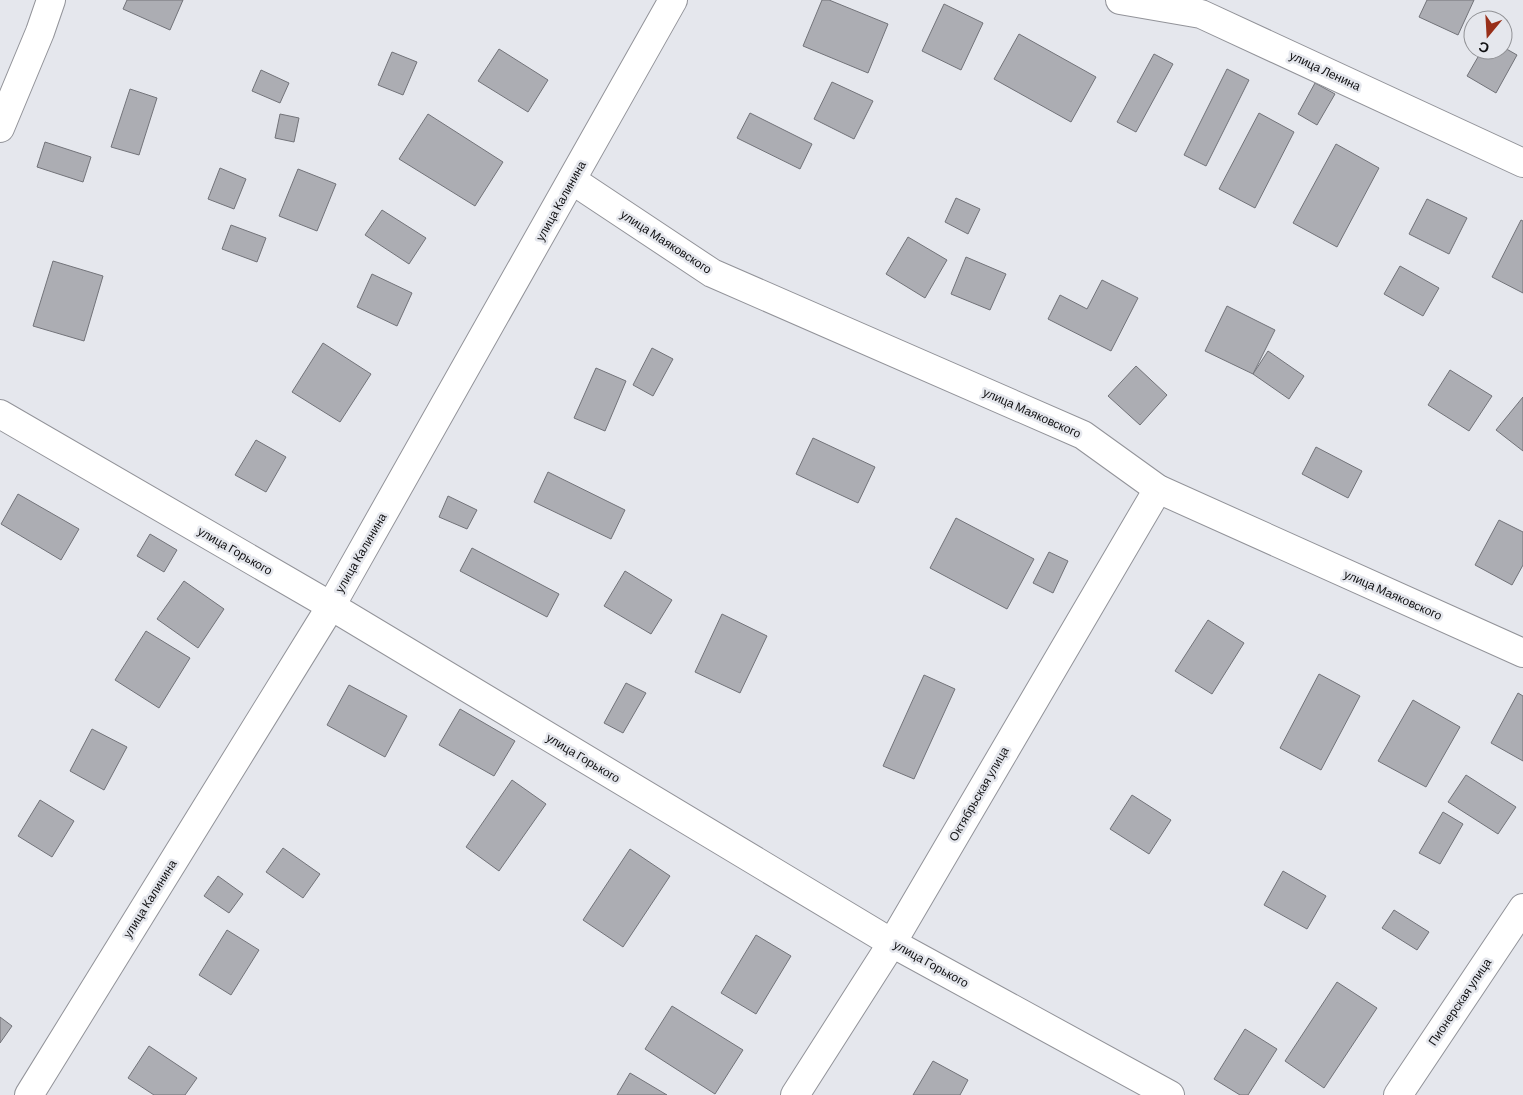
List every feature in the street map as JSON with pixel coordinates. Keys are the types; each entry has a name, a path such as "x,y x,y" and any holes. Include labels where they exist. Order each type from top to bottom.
{"street":[{"path":"0,128 40,32 51,0"},
{"name":"улица Калинина","path":"29,1095 331,606 673,0"},
{"name":"улица Ленина","path":"1120,0 1202,14 1523,163"},
{"name":"улица Маяковского","path":"572,180 712,273 1083,435 1158,489 1523,653"},
{"name":"улица Горького","path":"0,414 331,606 892,942 1170,1095"},
{"name":"Октябрьская улица","path":"795,1095 892,942 1158,489"},
{"name":"Пионерская улица","path":"1398,1095 1523,908"}],"building":[{"path":"127,0 183,0 170,30 123,9"},
{"path":"822,0 829,0 888,24 868,73 803,46"},
{"path":"1427,0 1474,0 1469,10 1463,10 1463,24 1458,35 1419,17"},
{"path":"944,4 983,23 961,70 922,51"},
{"path":"1019,34 1096,77 1071,122 994,79"},
{"path":"499,49 548,80 528,112 478,81"},
{"path":"392,52 417,62 403,95 378,85"},
{"path":"1513,53 1517,55 1496,93 1467,76 1476,60 1513,60"},
{"path":"1154,54 1173,64 1136,132 1117,122"},
{"path":"1227,69 1249,80 1206,166 1184,155"},
{"path":"261,70 289,83 280,103 252,91"},
{"path":"832,82 873,101 854,139 814,119"},
{"path":"1315,83 1335,94 1317,125 1298,114"},
{"path":"130,89 157,98 139,155 111,147"},
{"path":"750,113 812,144 800,169 737,138"},
{"path":"1259,113 1294,132 1255,208 1219,189"},
{"path":"280,114 299,118 294,142 275,138"},
{"path":"428,114 503,162 475,206 399,159"},
{"path":"45,142 91,157 83,182 37,167"},
{"path":"1336,144 1379,168 1337,247 1293,223"},
{"path":"220,168 246,179 234,209 208,199"},
{"path":"298,169 336,184 317,231 279,216"},
{"path":"956,198 980,209 968,234 945,222"},
{"path":"1427,199 1467,218 1449,254 1409,234"},
{"path":"382,210 426,238 409,264 365,235"},
{"path":"1521,220 1523,221 1523,293 1492,277"},
{"path":"231,225 266,238 257,262 222,249"},
{"path":"908,237 947,260 925,298 886,274"},
{"path":"966,257 1006,274 990,310 951,294"},
{"path":"53,261 103,276 84,341 33,326"},
{"path":"1400,266 1439,288 1423,316 1384,294"},
{"path":"372,274 412,293 397,326 357,307"},
{"path":"1102,280 1138,298 1111,351 1048,319 1060,295 1087,309"},
{"path":"1227,306 1275,330 1253,374 1205,351"},
{"path":"323,343 371,374 340,422 292,392"},
{"path":"652,348 673,359 653,396 633,385"},
{"path":"1268,351 1304,376 1289,399 1253,374"},
{"path":"1136,366 1167,395 1140,425 1108,396"},
{"path":"596,368 626,381 605,431 574,418"},
{"path":"1450,370 1492,396 1469,431 1428,405"},
{"path":"1523,397 1523,451 1496,430"},
{"path":"813,438 875,467 858,503 796,474"},
{"path":"256,440 286,457 266,492 235,475"},
{"path":"1316,447 1362,471 1348,498 1302,474"},
{"path":"548,472 625,510 611,539 534,502"},
{"path":"18,494 79,529 61,560 1,524"},
{"path":"448,496 477,510 467,529 439,517"},
{"path":"956,518 1034,559 1007,609 930,568"},
{"path":"1499,520 1523,532 1523,565 1512,585 1475,565"},
{"path":"150,534 177,550 164,572 137,556"},
{"path":"472,548 559,594 547,617 460,571"},
{"path":"1049,552 1068,561 1053,593 1033,583"},
{"path":"625,571 672,600 651,634 604,606"},
{"path":"184,581 224,609 198,648 157,619"},
{"path":"722,614 767,636 740,693 695,672"},
{"path":"1208,620 1244,643 1212,694 1175,671"},
{"path":"146,631 190,658 159,708 115,680"},
{"path":"1319,674 1360,696 1321,770 1280,748"},
{"path":"924,675 955,689 914,779 883,766"},
{"path":"626,683 646,693 623,733 604,723"},
{"path":"349,685 407,716 385,757 327,725"},
{"path":"1518,693 1523,696 1523,761 1491,743"},
{"path":"1413,700 1460,727 1426,787 1378,761"},
{"path":"460,709 515,741 494,776 439,745"},
{"path":"92,729 127,747 104,790 70,771"},
{"path":"1466,775 1516,807 1498,834 1448,802"},
{"path":"512,780 546,804 499,871 466,847"},
{"path":"1132,795 1171,820 1149,854 1110,829"},
{"path":"40,800 74,821 52,857 18,836"},
{"path":"1443,812 1463,824 1440,864 1419,853"},
{"path":"283,848 320,874 303,898 266,872"},
{"path":"630,849 670,876 623,947 583,920"},
{"path":"1283,871 1326,896 1307,929 1264,905"},
{"path":"218,876 243,894 229,913 204,896"},
{"path":"1394,910 1429,932 1417,950 1382,928"},
{"path":"227,930 259,950 231,995 199,975"},
{"path":"756,935 791,956 756,1014 721,993"},
{"path":"1337,982 1377,1008 1324,1088 1285,1061"},
{"path":"672,1006 743,1050 715,1094 645,1049"},
{"path":"0,1017 12,1026 0,1043"},
{"path":"1245,1029 1277,1049 1248,1095 1240,1095 1214,1079"},
{"path":"149,1046 197,1078 185,1095 154,1095 128,1078"},
{"path":"933,1061 968,1080 960,1095 913,1095"},
{"path":"630,1073 667,1095 617,1095"}]}
